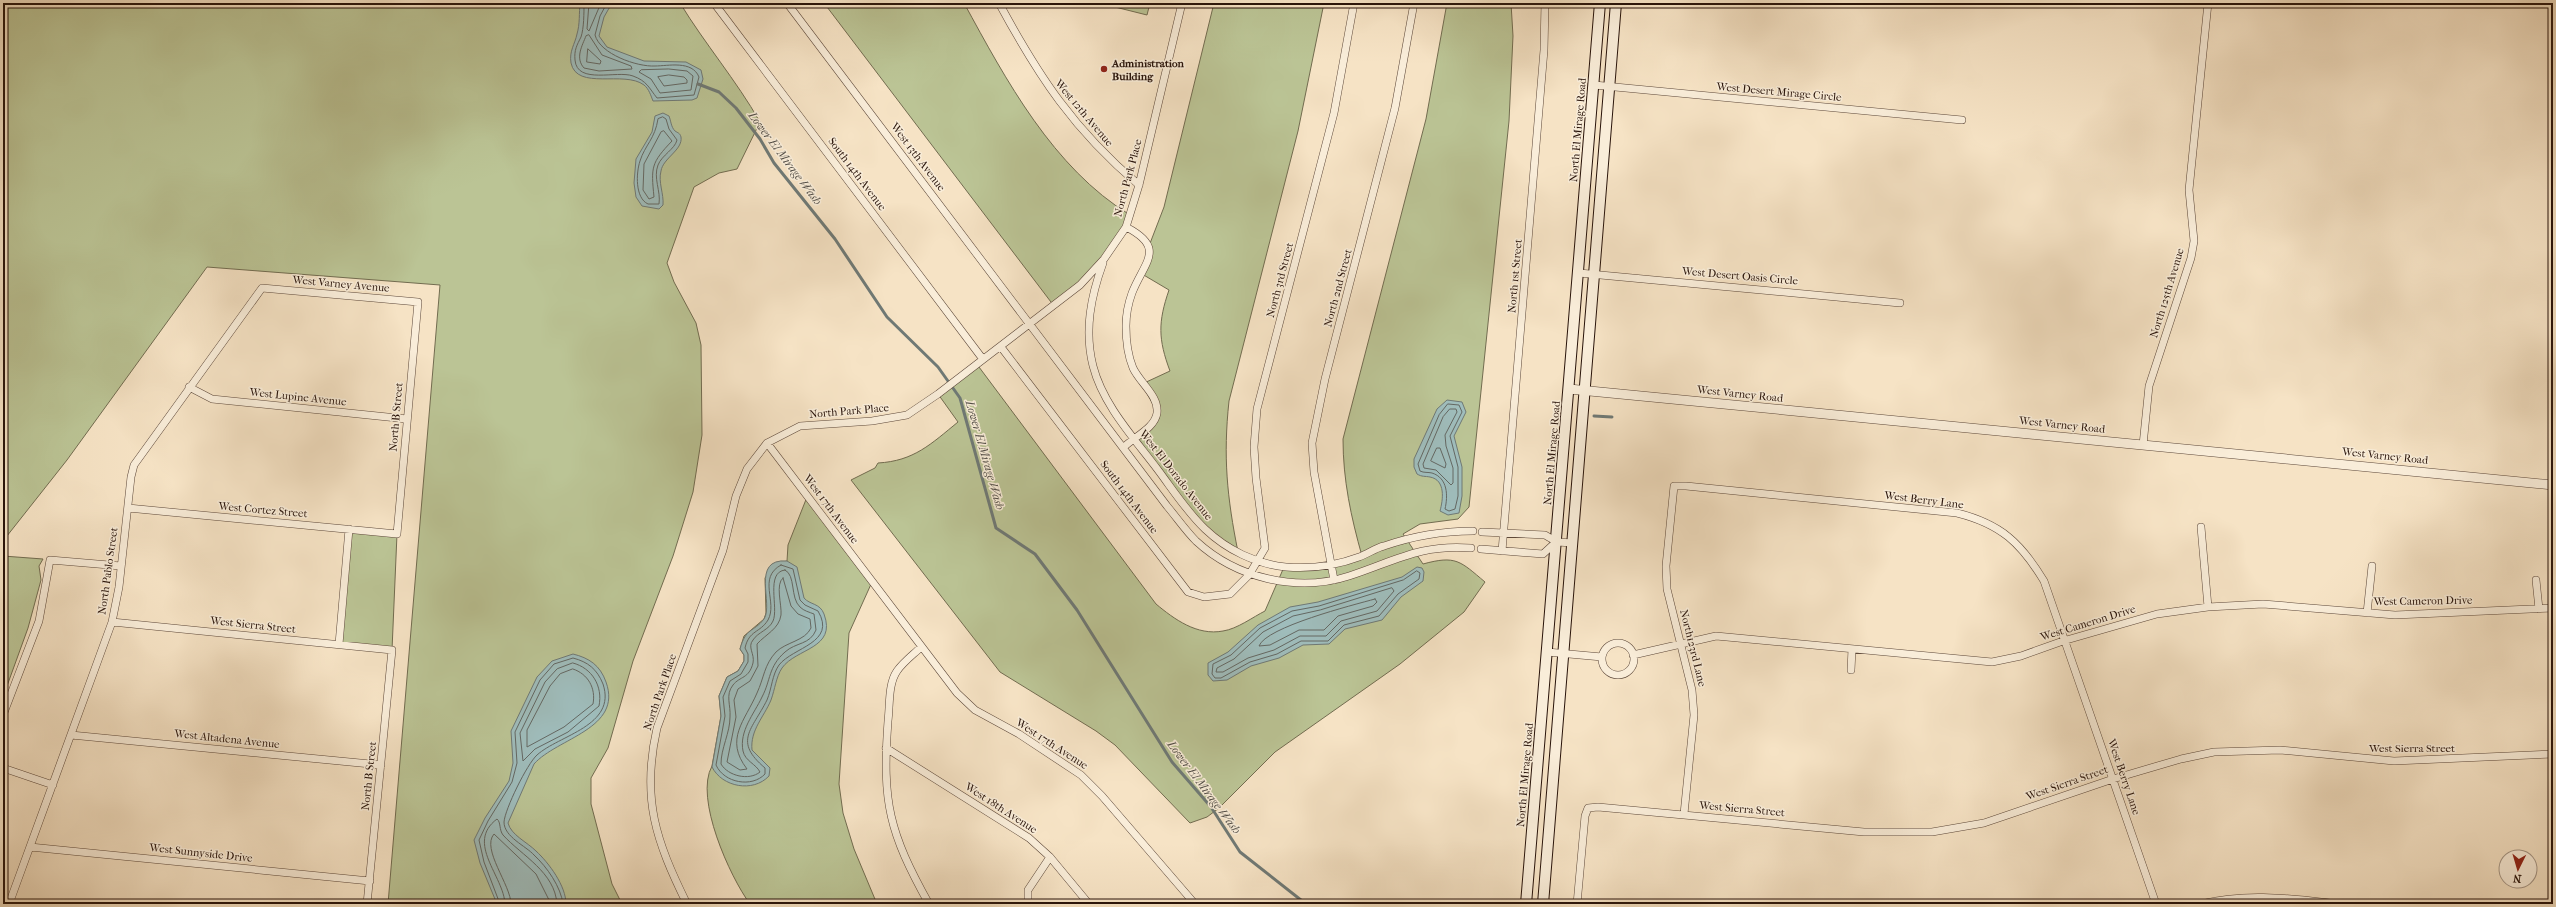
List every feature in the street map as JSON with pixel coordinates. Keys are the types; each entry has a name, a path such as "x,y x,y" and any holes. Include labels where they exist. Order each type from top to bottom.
{"main road":[{"name":"North El Mirage Road","path":"1526,904 1548,652 1600,3"},
{"path":"1543,904 1616,3"}],"street":[{"name":"South 14th Avenue","path":"714,3 982,358"},
{"name":"West 13th Avenue","path":"787,3 1031,324"},
{"name":"West 12th Avenue","path":"999,3 1041,78 1057,101 1108,160 1139,185"},
{"name":"North Park Place","path":"687,904 667,864 653,817 650,797 652,753 658,728 723,550 736,496 747,469 766,443 800,426 900,417 920,407 982,358 1001,347 1083,283 1104,259 1126,226 1139,185 1182,3"},
{"name":"North 3rd Street","path":"1256,562 1265,548 1256,478 1254,447 1257,409 1332,120 1354,3"},
{"name":"North 2nd Street","path":"1334,580 1314,472 1314,429 1395,108 1414,3"},
{"name":"North 1st Street","path":"1502,550 1543,58 1545,3"},
{"name":"North 125th Avenue","path":"2143,445 2149,386 2191,258 2194,241 2190,190 2208,3"},
{"name":"West Desert Mirage Circle","path":"1594,85 1962,120"},
{"path":"1124,447 1152,425 1156,418 1157,405 1133,368 1126,327 1127,308 1132,294 1147,265 1150,252 1146,241 1139,233 1126,226"},
{"name":"West El Dorado Avenue","path":"1104,259 1092,293 1089,345 1100,384 1110,404 1134,438 1205,530 1256,562 1302,568 1344,563 1384,546 1412,537 1450,531 1473,531"},
{"name":"West Desert Oasis Circle","path":"1579,273 1900,303"},
{"name":"West Varney Avenue","path":"262,288 418,302"},
{"name":"North Pablo Street","path":"9,904 112,622 134,465 262,288"},
{"name":"North B Street","path":"397,534 418,302"},
{"path":"1031,324 1167,506 1197,541 1249,575 1300,583 1334,580 1417,551 1434,548 1471,548"},
{"name":"South 14th Avenue","path":"1001,347 1188,592 1204,597 1230,594 1249,575 1256,562"},
{"name":"West Lupine Avenue","path":"189,387 212,399 407,419"},
{"name":"West Varney Road","path":"1569,389 2553,485"},
{"name":"West 17th Avenue","path":"766,443 957,692 975,710 1019,734 1081,775 1102,796 1195,904"},
{"name":"West Berry Lane","path":"1674,486 1957,513 1975,518 2008,535 2027,553 2044,581 2063,641 2156,904"},
{"name":"North123rd Lane","path":"1674,486 1666,566 1667,589 1692,690 1694,715 1684,814"},
{"name":"West Cortez Street","path":"128,508 397,534"},
{"path":"2200,527 2208,607"},
{"path":"339,644 349,529"},
{"path":"1482,532 1545,535 1556,542 1573,544"},
{"path":"1481,549 1543,554 1556,542"},
{"path":"3,715 38,621 50,560 121,566"},
{"path":"2368,613 2372,566"},
{"path":"2536,580 2539,609"},
{"name":"West Cameron Drive","path":"1634,655 1680,643 1716,636 1992,662 2021,656 2063,641 2157,614 2208,607 2262,604 2313,606 2396,615 2553,608"},
{"name":"West Sierra Street","path":"112,622 392,650"},
{"path":"1617,643 1628,646 1634,655 1630,669 1616,675 1607,671 1602,657 1607,647 1617,643"},
{"path":"921,647 897,670 891,684 886,748 886,797 892,823 906,862 929,904"},
{"path":"1851,670 1852,649"},
{"name":"North B Street","path":"367,904 392,650"},
{"path":"1548,652 1602,657"},
{"name":"West Altadena Avenue","path":"71,735 381,765"},
{"name":"West 18th Avenue","path":"886,748 1029,838 1050,857 1089,904"},
{"name":"West Sierra Street","path":"1577,904 1585,816 1588,808 1598,807 1684,814 1864,832 1932,832 1991,821 2113,779 2181,759 2214,752 2280,750 2394,761 2553,754"},
{"path":"3,768 52,785"},
{"name":"West Sunnyside Drive","path":"30,848 370,881"},
{"path":"1028,904 1030,885 1050,857"},
{"path":"2201,904 2224,898 2340,904"},
{"path":"2480,904 2517,904"}],"green space":[{"path":"3,3 680,3 741,91 760,122 737,169 719,173 694,187 667,263 674,282 696,323 701,345 702,435 693,492 673,556 633,661 608,748 591,778 591,804 612,884 622,904 388,904 440,285 207,267 67,460 3,541"},
{"path":"824,3 964,3 1015,92 1055,148 1077,173 1102,196 1130,215 1104,259 1054,306"},
{"path":"1099,3 1150,3 1147,15"},
{"path":"1214,3 1324,3 1298,131 1229,401 1226,440 1227,477 1231,513 1238,552 1205,530 1134,438 1152,425 1157,412 1142,384 1170,371 1163,349 1161,330 1161,321 1165,301 1169,290 1142,274 1149,246 1164,207"},
{"path":"1447,3 1511,3 1513,36 1509,121 1469,507 1458,519 1420,524 1403,534 1423,564 1434,561 1451,560 1463,565 1485,582 1464,612 1400,664 1275,752 1219,808 1207,817 1190,823 1115,745 1096,731 1000,672 851,480 875,468 878,463 891,462 912,455 930,444 958,422 938,394 976,363 1156,604 1186,625 1195,629 1213,632 1234,628 1265,611 1284,567 1302,568 1362,556 1348,498 1344,469 1343,439 1426,119"},
{"path":"807,497 872,582 849,633 839,784 843,813 854,849 877,904 750,904 733,876 724,857 711,817 708,797 708,780 721,716 719,696 727,677 738,671 744,661 744,655 740,649 744,636 764,619 766,613 765,578 774,564 787,561 788,545"},
{"path":"349,529 397,534 392,650 339,644"},
{"path":"3,556 43,559 39,566 41,580 28,628 3,697"}],"water":[{"path":"580,3 612,3 604,17 599,36 607,47 644,61 686,62 701,70 703,79 697,98 692,100 653,101 646,87 635,81 625,79 591,78 582,76 575,71 571,63 571,51 578,30"},
{"path":"663,113 669,116 673,128 681,137 681,142 665,162 661,171 660,179 663,205 659,209 642,206 636,197 634,183 636,159 652,132 655,116"},
{"path":"1447,400 1462,402 1466,412 1454,436 1462,467 1462,496 1459,513 1448,515 1440,511 1442,491 1439,482 1430,477 1420,476 1417,474 1414,467 1414,459 1437,409"},
{"path":"787,561 797,567 804,598 822,610 827,626 825,634 820,641 813,647 788,661 782,668 771,700 755,730 752,750 770,768 769,776 755,785 738,785 723,779 712,767 721,716 719,696 727,677 738,671 744,661 744,655 740,649 742,642 747,634 764,619 767,603 765,583 766,574 769,567 776,562"},
{"path":"1417,567 1422,568 1424,572 1423,581 1401,597 1382,620 1345,629 1329,644 1303,645 1279,658 1251,666 1227,680 1213,681 1208,675 1208,663 1228,652 1258,625 1290,607 1318,602 1402,577"},
{"path":"573,654 589,660 601,671 604,676 609,698 605,711 597,722 585,731 544,755 534,764 508,823 512,831 536,851 551,868 560,882 566,904 497,904 480,863 474,840 485,818 509,781 513,763 511,731 537,677 552,661"}],"waterway":[{"name":"Lower El Mirage Wash","path":"698,84 719,92 736,108 760,139 774,163 835,239 887,317 938,367 960,398 996,528 1035,554 1077,610 1172,762 1211,807 1240,852 1306,904"},
{"path":"1594,416 1612,417"}],"place":[{"name":"Administration Building","path":"1104,69"}]}
